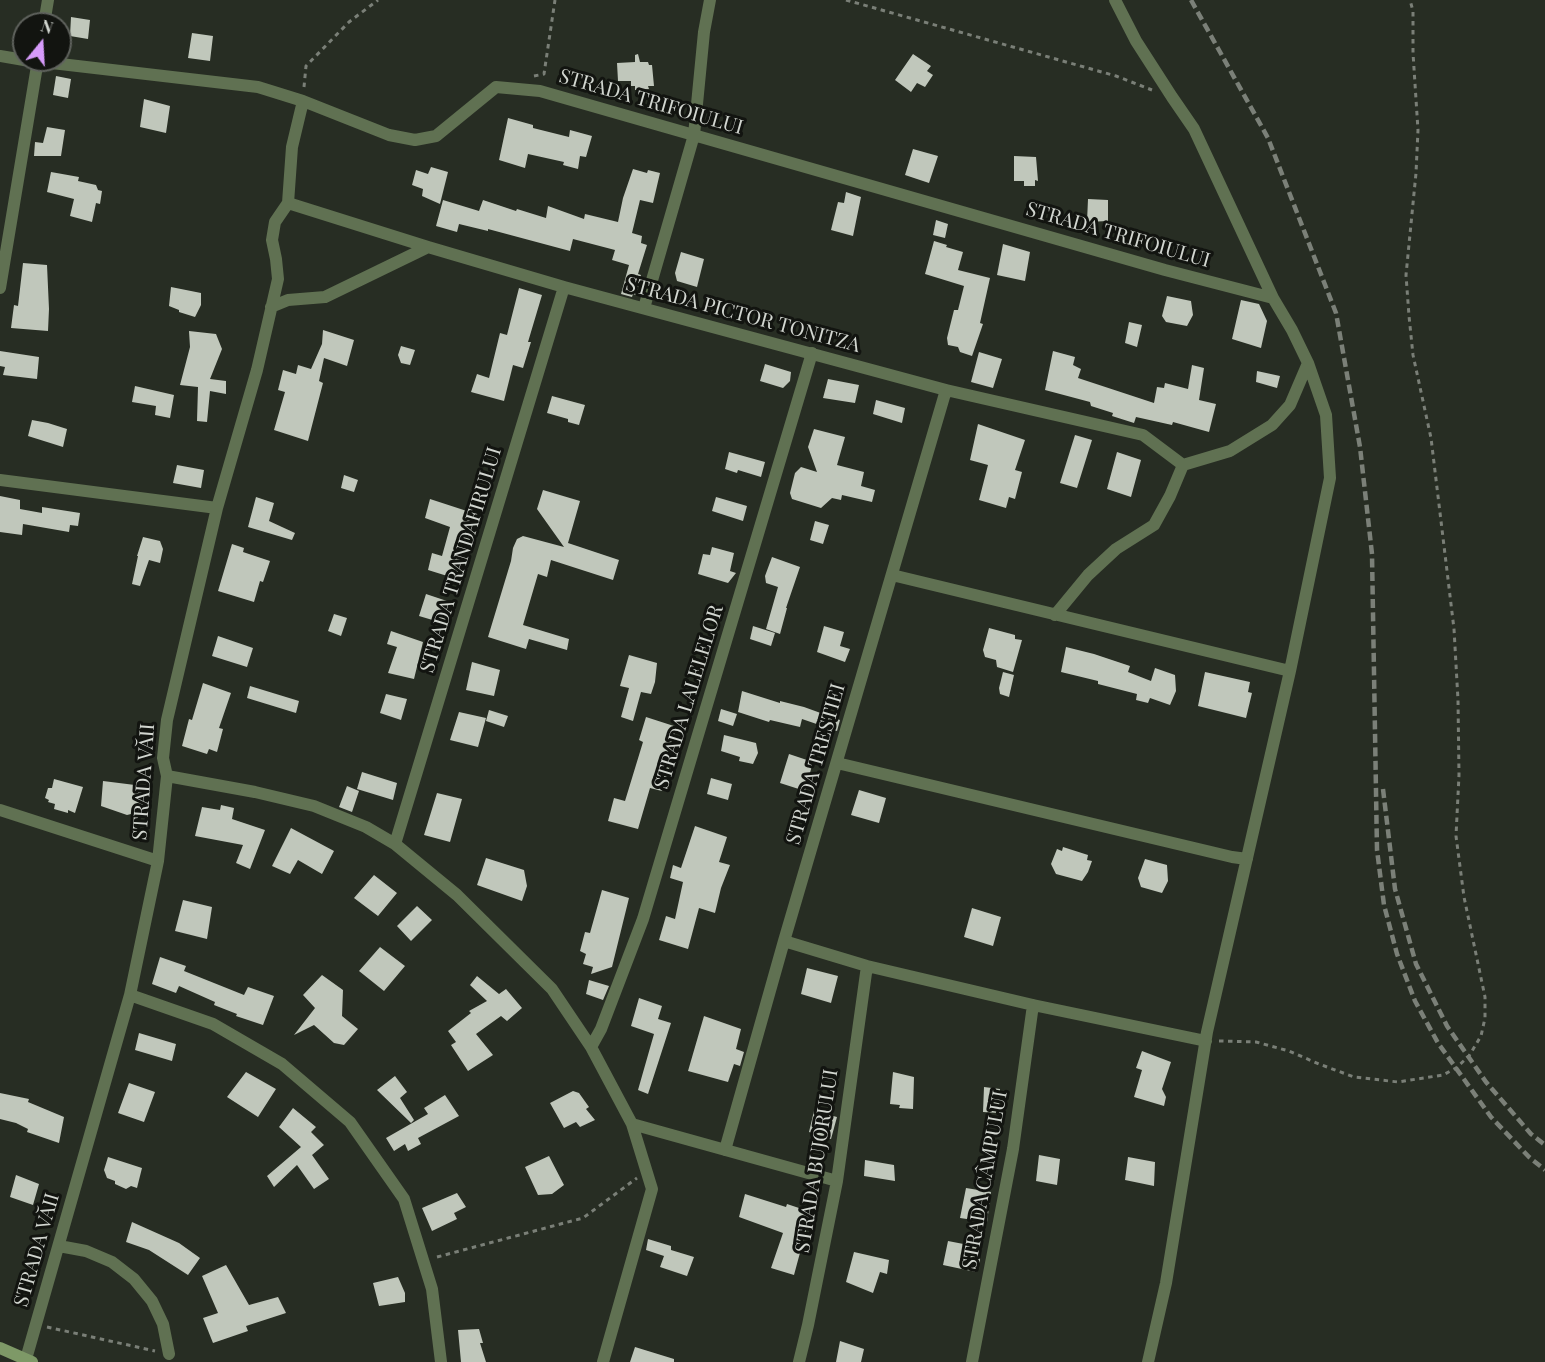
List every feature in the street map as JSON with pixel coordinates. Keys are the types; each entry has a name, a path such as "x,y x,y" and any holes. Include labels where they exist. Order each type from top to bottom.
{"main road":[{"path":"0,1348 29,1361"}],"street":[{"path":"644,308 694,135 704,32 710,0"},
{"path":"1115,0 1136,41 1194,129 1273,298 1308,363 1326,415 1330,478 1290,671 1206,1041 1166,1284 1148,1362"},
{"name":"STRADA TRIFOIULUI","path":"72,65 258,87 303,101 389,135 414,140 436,136 496,87 540,91 1165,270 1273,298"},
{"path":"0,288 30,72"},
{"name":"STRADA VĂII","path":"29,1361 36,1325 130,995 158,861 167,776 162,758 166,720 217,508 257,370 278,279 272,240 275,222 288,203 292,147 303,101"},
{"name":"STRADA PICTOR TONITZA","path":"288,203 564,287 946,390 1143,435 1183,465"},
{"path":"271,307 288,300 325,297 428,247"},
{"name":"STRADA TRANDAFIRULUI","path":"395,844 564,287"},
{"name":"STRADA LALELELOR","path":"591,1047 601,1029 643,919 812,353"},
{"path":"1055,615 1088,574 1116,549 1154,525 1183,465 1230,451 1272,425 1290,405 1308,363"},
{"name":"STRADA TRESTIEI","path":"725,1150 946,390"},
{"path":"0,480 217,508"},
{"path":"892,575 1290,671"},
{"path":"837,764 1247,859"},
{"path":"167,776 255,792 314,806 366,827 395,844 457,895 552,989 591,1047 632,1124 652,1189 603,1362"},
{"path":"0,810 158,861"},
{"path":"784,941 867,966 1033,1005 1206,1041"},
{"name":"STRADA BUJORULUI","path":"799,1362 837,1181 867,966"},
{"path":"130,995 213,1024 282,1064 351,1122 404,1199 432,1289 441,1362"},
{"name":"STRADA CÂMPULUI","path":"972,1362 1013,1149 1033,1005"},
{"path":"632,1124 837,1181"},
{"path":"58,1246 86,1251 112,1262 134,1279 152,1301 163,1324 169,1354"}],"path":[{"path":"303,101 306,66 349,22 378,0"},
{"path":"525,79 544,74 555,0"},
{"path":"846,0 1116,76 1172,97"},
{"path":"1206,1041 1256,1042 1289,1051 1354,1077 1398,1082 1443,1075 1456,1068 1469,1056 1480,1036 1485,1018 1485,997 1464,897 1456,836 1459,775 1454,629 1431,438 1413,355 1408,316 1406,275 1418,130 1413,11 1410,0"},
{"path":"423,1261 583,1218 646,1171"},
{"path":"36,1325 169,1354"}],"building":[{"path":"72,17 90,20 88,39 72,36"},
{"path":"192,33 213,36 210,61 188,58"},
{"path":"638,54 640,62 648,62 652,65 654,86 648,86 649,89 635,90 635,86 631,86 631,81 618,81 617,63 635,62 635,55"},
{"path":"913,54 931,66 927,71 933,75 925,87 917,83 911,92 895,80"},
{"path":"56,76 71,79 68,98 53,95"},
{"path":"144,99 170,106 166,133 140,127"},
{"path":"508,118 533,125 533,128 569,137 570,130 592,136 586,157 580,156 578,169 563,165 564,162 528,154 525,168 499,160"},
{"path":"47,127 65,130 61,156 34,156 35,142 43,143"},
{"path":"913,149 938,156 929,183 905,175"},
{"path":"1014,156 1036,157 1038,181 1035,180 1035,186 1024,186 1024,181 1014,181"},
{"path":"431,167 448,172 440,204 422,196 423,189 412,185 416,170 428,174"},
{"path":"633,169 647,173 648,170 660,173 653,203 640,200 632,233 642,236 641,243 647,245 638,274 641,275 636,295 633,294 632,297 621,294 629,265 612,260 615,250 573,239 570,251 488,229 488,231 459,224 457,232 436,226 443,200 479,211 483,200 546,218 548,206 584,219 585,214 618,222"},
{"path":"51,172 79,177 78,181 96,185 98,190 102,191 100,204 96,203 92,222 70,216 74,199 47,192"},
{"path":"846,192 861,197 853,236 831,230 838,202 844,203"},
{"path":"1088,199 1108,200 1108,221 1087,222"},
{"path":"936,220 948,224 945,238 933,235"},
{"path":"934,241 963,252 958,270 990,278 980,323 983,324 972,356 960,352 958,347 948,345 947,338 954,310 958,310 964,286 925,274"},
{"path":"1003,244 1030,252 1025,281 997,275"},
{"path":"681,252 704,259 697,287 677,281 675,273"},
{"path":"23,263 47,265 48,331 11,328 14,305 18,306"},
{"path":"171,287 201,293 201,305 195,317 169,306"},
{"path":"519,288 542,295 523,368 513,365 504,401 471,392 477,374 489,378 500,333 507,335"},
{"path":"1167,296 1191,301 1193,315 1187,326 1166,322 1162,316"},
{"path":"1241,300 1259,304 1267,321 1261,348 1232,339"},
{"path":"1129,322 1142,325 1137,347 1125,343"},
{"path":"323,330 354,340 347,366 324,358 319,381 323,383 308,441 274,430 285,392 278,390 283,370 296,374 298,365 311,369 322,344"},
{"path":"189,331 216,334 222,349 210,379 226,381 226,394 210,391 207,422 197,421 198,387 180,385 190,347"},
{"path":"401,346 415,350 410,365 401,363 398,355"},
{"path":"0,351 39,357 37,379 3,375 5,367 0,366"},
{"path":"1053,351 1075,357 1073,365 1081,369 1078,378 1154,403 1157,387 1164,388 1165,383 1188,389 1192,365 1204,368 1199,400 1216,404 1209,432 1173,422 1172,425 1136,417 1134,423 1091,406 1090,402 1045,390"},
{"path":"979,352 1002,359 993,388 971,382"},
{"path":"765,364 791,372 790,381 783,388 760,381"},
{"path":"1257,371 1280,376 1277,388 1256,382"},
{"path":"828,379 859,385 855,403 823,398"},
{"path":"135,386 174,395 170,418 155,415 156,406 132,402"},
{"path":"552,396 585,405 579,425 547,413"},
{"path":"876,400 905,408 902,423 873,414"},
{"path":"32,420 67,429 63,447 28,436"},
{"path":"978,424 1025,440 1015,470 1022,472 1015,499 1009,497 1006,508 979,500 988,465 970,460"},
{"path":"814,429 845,437 837,465 864,472 861,486 875,490 872,502 842,495 841,500 832,498 821,508 792,499 790,493 795,473 801,467 817,472 808,447"},
{"path":"1075,435 1092,440 1077,488 1060,483"},
{"path":"729,452 765,462 761,477 738,470 737,473 725,469"},
{"path":"1117,452 1141,460 1131,497 1107,489"},
{"path":"177,465 204,470 201,488 173,483"},
{"path":"344,475 358,480 354,492 341,488"},
{"path":"543,490 580,501 568,543 619,560 613,580 551,560 547,577 538,574 523,625 569,639 567,650 529,639 526,649 488,637 517,539 523,536 564,547 537,509"},
{"path":"0,496 20,500 20,509 42,513 42,507 80,513 78,526 70,525 69,532 23,524 22,535 0,532"},
{"path":"256,497 274,503 269,521 295,533 292,540 248,527"},
{"path":"716,497 747,506 743,521 712,511"},
{"path":"430,499 476,514 467,557 463,556 457,579 428,570 432,553 442,556 450,527 425,518"},
{"path":"815,521 829,525 823,544 810,540"},
{"path":"143,537 160,541 163,549 160,563 149,560 140,586 132,584"},
{"path":"232,544 244,548 243,552 270,561 263,582 260,581 254,602 218,591"},
{"path":"712,547 734,553 730,571 736,573 728,583 698,574 703,554 710,555"},
{"path":"772,557 800,567 780,634 766,629 778,587 766,583 765,576"},
{"path":"426,594 453,603 446,624 419,616"},
{"path":"334,614 347,618 341,636 328,631"},
{"path":"753,626 775,633 771,646 750,639"},
{"path":"824,626 844,632 840,646 850,649 845,662 817,652"},
{"path":"989,628 1015,635 1015,639 1022,640 1013,672 997,667 996,660 985,657 983,650"},
{"path":"391,631 423,642 414,679 388,673 397,647 387,644"},
{"path":"218,636 253,648 247,667 212,656"},
{"path":"1066,647 1130,666 1128,672 1151,681 1155,668 1175,675 1176,691 1170,705 1150,698 1148,703 1136,700 1137,694 1061,672"},
{"path":"629,655 657,663 651,694 641,692 633,721 621,717 629,688 620,686"},
{"path":"472,662 500,670 494,696 466,690"},
{"path":"1003,672 1014,675 1009,697 1000,694 999,688"},
{"path":"1205,672 1250,682 1248,692 1252,693 1246,718 1198,706"},
{"path":"203,683 231,693 219,728 223,729 217,752 209,749 207,754 182,746 189,719 192,720"},
{"path":"250,686 299,701 296,713 247,698"},
{"path":"742,691 780,703 780,701 804,707 840,720 837,731 802,719 800,727 770,720 769,722 738,712"},
{"path":"386,694 407,699 401,720 380,713"},
{"path":"721,709 737,714 733,726 718,721"},
{"path":"489,710 508,716 504,727 486,721"},
{"path":"459,712 486,718 478,747 450,740"},
{"path":"646,717 677,727 663,766 669,768 662,791 650,788 638,829 608,821 614,798 625,801 643,742 639,740"},
{"path":"724,735 756,743 758,753 753,764 739,761 740,757 721,751"},
{"path":"789,754 813,762 805,791 780,783"},
{"path":"362,772 397,783 393,800 357,789"},
{"path":"711,778 732,784 728,800 707,794"},
{"path":"54,779 83,787 75,813 54,809 55,804 48,802 49,800 45,798 48,788 52,788"},
{"path":"103,781 143,786 147,810 127,815 101,806"},
{"path":"347,786 359,791 352,812 339,807"},
{"path":"859,790 886,798 879,823 851,815"},
{"path":"437,793 462,799 450,842 424,835"},
{"path":"221,805 234,808 232,819 265,830 250,869 236,863 243,845 195,836 202,807 220,810"},
{"path":"695,826 727,837 719,862 730,865 715,913 699,908 688,949 659,940 666,916 675,919 683,882 670,878 673,865 681,868"},
{"path":"291,828 334,851 322,874 298,860 290,874 272,866"},
{"path":"1063,847 1088,855 1087,860 1092,861 1082,881 1056,874 1051,864 1057,849 1062,851"},
{"path":"486,858 524,870 527,886 522,901 477,885"},
{"path":"1145,859 1167,865 1168,881 1162,893 1141,887 1138,878"},
{"path":"374,875 397,893 378,916 354,898"},
{"path":"602,890 629,898 612,967 591,974 593,967 583,964 586,954 580,951 585,932 590,933"},
{"path":"183,900 212,907 207,939 175,931"},
{"path":"417,906 432,920 411,941 397,926"},
{"path":"972,908 1001,917 993,946 964,937"},
{"path":"380,947 405,966 384,991 359,971"},
{"path":"160,957 186,966 184,971 244,995 248,987 274,996 263,1025 236,1016 237,1014 214,1005 215,1002 179,986 176,993 152,984"},
{"path":"807,968 838,976 831,1003 801,994"},
{"path":"322,975 343,990 342,1016 358,1029 344,1045 334,1043 314,1025 294,1035 315,1008 303,995"},
{"path":"477,976 499,994 506,989 522,1008 507,1021 501,1016 476,1034 493,1055 468,1071 451,1045 456,1042 448,1031 471,1013 469,1011 487,1001 470,985"},
{"path":"589,980 609,986 603,1000 586,994"},
{"path":"639,998 662,1006 658,1019 671,1023 648,1094 638,1090 654,1034 631,1026"},
{"path":"704,1016 741,1029 736,1049 744,1052 740,1066 734,1064 728,1082 688,1071"},
{"path":"139,1033 176,1044 172,1061 135,1050"},
{"path":"1142,1051 1171,1062 1162,1089 1166,1097 1164,1106 1134,1097 1142,1070 1136,1068"},
{"path":"246,1072 276,1089 258,1117 227,1097"},
{"path":"893,1072 914,1077 913,1109 899,1108 900,1105 890,1104"},
{"path":"395,1076 407,1092 400,1098 414,1120 411,1123 377,1090"},
{"path":"129,1083 155,1092 144,1122 118,1113"},
{"path":"984,1087 1000,1089 999,1113 983,1112"},
{"path":"573,1091 579,1093 589,1107 586,1109 595,1120 580,1127 576,1122 564,1128 550,1103"},
{"path":"0,1093 29,1099 28,1102 64,1117 59,1143 27,1132 28,1129 16,1123 0,1119"},
{"path":"445,1095 459,1116 418,1138 421,1144 408,1151 405,1144 394,1151 386,1138 428,1114 424,1108"},
{"path":"293,1108 316,1127 311,1132 324,1145 312,1155 329,1179 314,1189 297,1165 274,1187 267,1176 301,1147 279,1127"},
{"path":"814,1111 837,1117 831,1139 809,1132"},
{"path":"1039,1155 1060,1159 1057,1185 1036,1181"},
{"path":"549,1156 564,1185 552,1194 538,1195 525,1167"},
{"path":"108,1157 142,1168 137,1188 131,1186 126,1189 107,1178 104,1170"},
{"path":"1128,1157 1155,1162 1154,1186 1125,1180"},
{"path":"865,1160 894,1165 895,1181 864,1176"},
{"path":"16,1175 39,1184 33,1205 10,1197"},
{"path":"966,1188 991,1192 987,1222 960,1218"},
{"path":"457,1193 466,1207 454,1213 457,1219 432,1231 422,1208"},
{"path":"745,1194 811,1212 794,1275 771,1268 783,1233 739,1217"},
{"path":"132,1222 179,1243 200,1258 188,1275 149,1250 126,1242"},
{"path":"648,1239 671,1246 671,1250 694,1257 687,1276 660,1267 664,1256 646,1250"},
{"path":"948,1241 979,1247 980,1261 976,1272 943,1265"},
{"path":"854,1252 889,1260 887,1274 880,1272 873,1293 846,1282"},
{"path":"226,1265 249,1305 278,1297 286,1313 246,1326 248,1331 213,1343 203,1318 218,1313 202,1276"},
{"path":"398,1277 405,1293 405,1302 379,1306 373,1283"},
{"path":"479,1329 483,1343 480,1343 486,1362 461,1362 458,1330"},
{"path":"840,1341 864,1349 861,1362 836,1362"},
{"path":"635,1347 674,1359 674,1362 630,1362"}],"railway":[{"path":"1191,0 1268,138 1336,313 1360,447 1372,554 1377,850 1384,905 1397,954 1415,1001 1438,1043 1491,1117 1529,1157 1545,1170"},
{"path":"1383,789 1395,889 1416,964 1447,1026 1486,1082 1531,1134 1545,1145"}]}
